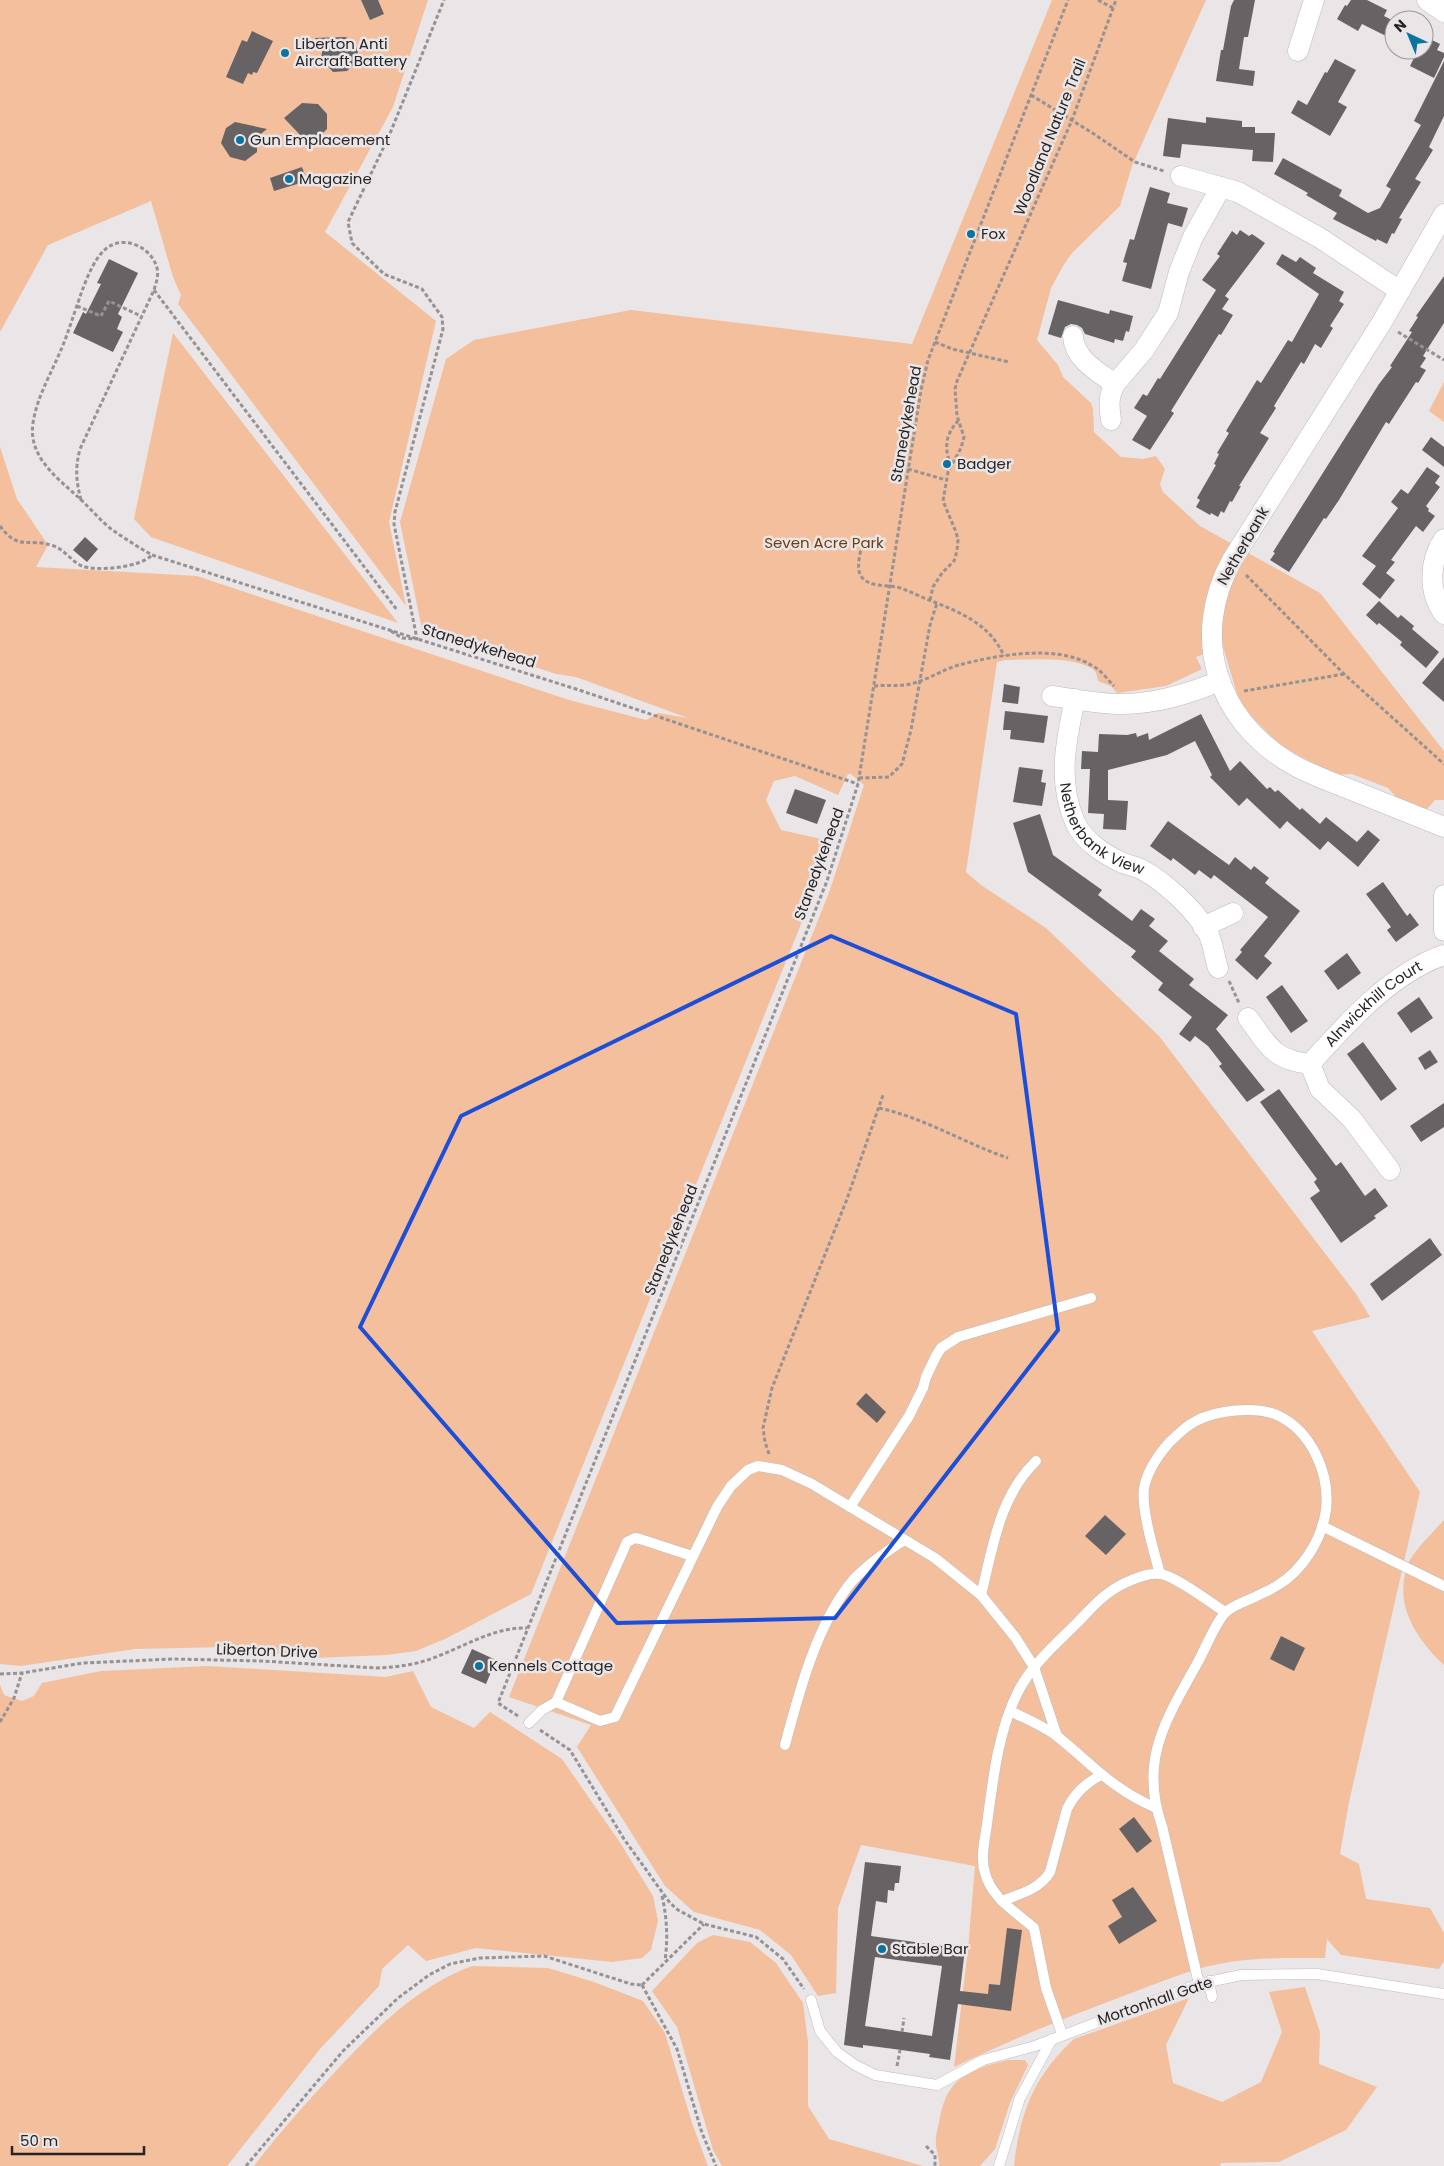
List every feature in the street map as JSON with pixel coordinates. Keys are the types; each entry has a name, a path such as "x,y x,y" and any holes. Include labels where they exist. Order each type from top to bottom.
{"street":[{"path":"1298,50 1314,0"},
{"path":"1427,0 1444,12"},
{"path":"1181,176 1238,192 1320,238 1400,291"},
{"path":"1111,420 1109,402 1115,384 1144,350 1168,313 1178,272 1193,237 1221,187"},
{"name":"Netherbank","path":"1444,214 1382,322 1222,577 1215,599 1211,622 1212,653 1223,688 1236,713 1274,753 1291,764 1328,781 1444,827"},
{"path":"1073,336 1073,345 1078,354 1115,384"},
{"path":"1444,539 1435,560 1432,576 1438,606 1444,614"},
{"path":"1052,696 1121,704 1155,702 1202,689 1223,688"},
{"name":"Netherbank View","path":"1074,699 1065,747 1064,772 1067,798 1075,823 1089,842 1123,863 1141,869 1156,878 1185,904 1209,936 1218,968"},
{"path":"1444,894 1444,931"},
{"path":"1203,927 1233,913"},
{"name":"Alnwickhill Court","path":"1310,1064 1358,1011 1422,964 1444,955"},
{"path":"1248,1018 1281,1058 1310,1064 1320,1089 1351,1118 1390,1170"}],"lane":[{"path":"850,1507 909,1416 924,1388 930,1366 941,1348 958,1337 1091,1298"},
{"path":"1160,1574 1144,1502 1144,1490 1147,1478 1162,1451 1173,1439 1196,1421 1207,1416 1241,1411 1268,1412 1288,1421 1298,1430 1315,1452 1325,1478 1326,1511 1322,1526 1304,1560 1289,1577 1278,1585 1225,1612 1157,1743 1154,1767 1156,1808 1204,1983 1212,1997"},
{"path":"981,1594 1002,1512 1020,1479 1036,1462"},
{"path":"556,1702 600,1721 615,1717 720,1501 740,1477 748,1470 758,1466 782,1470 812,1484 935,1558 981,1594 1015,1637 1034,1667 1057,1736"},
{"path":"1322,1526 1444,1586"},
{"path":"530,1723 542,1710 556,1702 628,1542 635,1538 640,1539 692,1556"},
{"path":"785,1745 804,1678 819,1640 840,1599 859,1574 876,1559 904,1540"},
{"path":"1062,2034 1046,1988 1034,1928 1017,1916 1002,1901 988,1882 983,1858 997,1762 1010,1711 1021,1686 1034,1667 1106,1594 1132,1580 1160,1574 1225,1612"},
{"path":"1010,1711 1057,1736 1101,1775 1135,1799 1156,1808"},
{"path":"1002,1901 1035,1888 1046,1880 1050,1872 1066,1809 1071,1800 1087,1783 1101,1775"},
{"name":"Mortonhall Gate","path":"811,2000 820,2031 837,2052 855,2065 875,2075 937,2085 983,2060 1052,2039 1204,1983 1255,1974 1317,1974 1444,1994"},
{"path":"999,2166 1020,2098 1052,2039"}],"path":[{"path":"417,639 394,524 395,512 443,329 442,317 422,289 384,274 352,243 348,222 389,136 444,0"},
{"name":"Stanedykehead","path":"530,1723 498,1703 827,881 858,784 921,390 936,342 1068,0"},
{"path":"1098,0 1113,8"},
{"name":"Woodland Nature Trail","path":"930,600 933,587 942,572 954,561 957,551 958,540 956,532 943,501 946,480 964,437 962,426 958,421 955,389 1072,120 1116,0"},
{"path":"1031,96 1072,120 1135,162 1181,176"},
{"name":"Stanedykehead","path":"154,290 157,269 153,258 137,245 124,242 111,245 102,253 86,281 60,352 38,400 32,437 38,454 49,470 110,528 152,555 579,690 858,784"},
{"path":"81,500 76,478 76,464 80,449 154,290 398,610"},
{"path":"77,306 101,316 109,301 141,316"},
{"path":"1382,322 1444,360"},
{"path":"936,342 970,354 1009,362"},
{"name":"Woodland Nature Trail","path":"951,466 947,454 947,436 958,421"},
{"path":"908,469 946,480"},
{"path":"0,526 7,536 24,544 40,542 57,547 82,566 127,567 148,560 152,555"},
{"path":"863,538 859,571 861,577 874,584 890,586 938,603 978,623 992,637 1004,656"},
{"path":"1232,560 1344,674 1444,764"},
{"path":"859,778 889,777 902,764 911,730 930,626 938,603"},
{"path":"874,686 905,685 920,681 958,665 1004,656 1039,652 1076,658 1089,664 1120,691 1121,704"},
{"path":"1223,688 1344,674"},
{"path":"1218,968 1227,975 1248,1018"},
{"path":"782,1470 773,1460 764,1442 762,1428 766,1407 857,1174 883,1095"},
{"path":"878,1108 918,1119 974,1146 1008,1158"},
{"name":"Liberton Drive","path":"0,1674 22,1673 84,1663 173,1659 262,1661 377,1668 396,1667 428,1660 506,1629 528,1628"},
{"path":"0,1722 14,1698 22,1673"},
{"path":"530,1723 570,1750 624,1839 661,1893 678,1910 704,1924 756,1937 783,1959 811,2000"},
{"path":"661,1893 666,1913 667,1947 665,1962"},
{"path":"642,1985 704,1924"},
{"path":"246,2166 343,2051 398,1998 429,1975 450,1964 480,1958 544,1956 631,1984 642,1985"},
{"path":"642,1985 677,2049 702,2133 716,2166"},
{"path":"902,2032 904,2018"},
{"path":"926,2146 935,2155 935,2166"}],"highlighted area":[{"path":"831,936 1016,1014 1058,1330 835,1618 617,1623 360,1327 461,1116"}],"green space":[{"path":"0,0 428,0 393,107 325,232 436,321 389,522 406,606 178,304 181,295 173,277 151,201 48,245 0,332"},
{"name":"Seven Acre Park","path":"1052,0 1206,0 1132,166 1120,206 1072,253 1063,266 1051,288 1037,340 1058,365 1063,377 1091,403 1094,432 1121,457 1143,459 1156,456 1165,469 1160,484 1163,492 1200,526 1320,593 1444,751 1444,800 1435,800 1426,810 1398,799 1388,788 1352,774 1334,775 1282,747 1249,714 1239,700 1223,647 1196,657 1202,669 1166,686 1117,693 1111,686 1098,681 1093,669 1082,664 1049,659 1005,660 997,662 966,872 981,885 1046,928 1159,1036 1356,1294 1370,1317 1312,1331 1420,1492 1349,1802 1340,1854 1359,1864 1366,1899 1430,1908 1444,1933 1444,1961 1439,1969 1341,1955 1327,1939 1325,1958 1245,1960 1195,1970 1060,2020 954,2067 968,1949 975,1866 861,1845 838,1908 836,1993 818,1996 791,1955 760,1930 694,1912 665,1886 577,1747 591,1725 509,1697 830,890 864,785 851,774 848,774 838,795 795,776 774,781 766,800 781,830 826,840 818,882 531,1594 447,1638 416,1651 386,1655 313,1658 225,1647 135,1649 21,1666 0,1664 0,447 17,499 48,545 36,567 197,576 569,700 646,720 658,713 688,718 576,677 556,674 422,629 400,522 446,359 474,340 631,310 912,344"},
{"path":"173,333 398,623 151,537 134,519"},
{"path":"1444,382 1444,422 1429,411"},
{"path":"1444,1520 1444,1665 1416,1631 1409,1618 1403,1591 1404,1577 1409,1562"},
{"path":"208,1666 386,1677 413,1671 431,1707 474,1728 490,1712 562,1759 619,1841 653,1896 658,1921 651,1950 642,1958 612,1962 476,1948 426,1961 408,1945 382,1969 379,1986 320,2049 227,2166 0,2166 0,1685 4,1695 22,1701 34,1696 42,1683 101,1671"},
{"path":"713,1935 750,1942 776,1963 803,2003 808,2042 808,2106 829,2139 923,2166 722,2166 713,2150 677,2027 652,1991 697,1943"},
{"path":"472,1966 548,1968 594,1982 643,2001 665,2033 692,2123 708,2166 254,2166 313,2096 380,2026 397,2011 432,1986"},
{"path":"1305,1987 1320,2032 1319,2064 1377,2087 1346,2130 1279,2162 1221,2163 1220,2166 1014,2166 1020,2129 1031,2096 1049,2067 1074,2039 1189,1998 1166,2045 1173,2083 1222,2102 1261,2082 1282,2032 1269,1992"},
{"path":"1008,2060 1025,2060 1028,2065 1010,2103 995,2149 980,2166 939,2166 936,2137 944,2103 949,2092 955,2083 972,2071"}],"building":[{"path":"361,0 378,0 384,14 370,20"},
{"path":"1234,0 1255,0 1248,37 1244,37 1239,69 1255,71 1253,86 1216,81 1221,50 1223,50 1231,6"},
{"path":"1351,0 1367,0 1387,10 1384,10 1384,35 1362,24 1358,31 1337,19 1345,5 1347,6"},
{"path":"252,31 273,41 257,73 253,72 252,75 248,73 243,84 226,77 242,40 247,42"},
{"path":"346,37 358,49 357,62 347,71 333,72 321,59 323,46 315,38"},
{"path":"1434,41 1440,44 1437,50 1444,53 1444,57 1434,78 1410,66 1413,60 1434,60"},
{"path":"1335,59 1356,70 1338,102 1347,107 1330,136 1291,113 1298,100 1307,105 1325,72 1327,73"},
{"path":"1444,61 1444,116 1429,147 1433,150 1415,179 1421,182 1399,218 1402,219 1387,244 1377,239 1376,241 1333,219 1337,213 1306,195 1308,193 1274,174 1283,158 1342,190 1339,196 1368,213 1380,208 1391,189 1386,186 1421,125 1414,121"},
{"name":"Gun Emplacement","path":"302,103 318,104 327,114 327,129 317,139 302,137 284,118"},
{"path":"1206,117 1242,121 1242,127 1255,127 1255,133 1275,133 1273,162 1252,161 1253,150 1182,144 1180,158 1163,156 1168,118 1206,123"},
{"name":"Gun Emplacement","path":"235,122 267,129 257,137 257,152 245,161 230,157 221,143 226,128"},
{"name":"Magazine","path":"302,167 307,181 274,191 270,178"},
{"path":"1150,187 1170,193 1167,203 1188,208 1182,227 1168,223 1151,289 1122,281 1127,263 1123,262 1130,239 1134,240"},
{"path":"1240,230 1249,236 1252,234 1265,243 1225,296 1229,299 1222,309 1233,315 1171,411 1174,413 1150,450 1132,440 1147,416 1134,408 1143,394 1147,396 1158,378 1160,379 1216,290 1202,280 1220,256 1217,254 1232,231 1237,235"},
{"path":"1282,254 1296,262 1300,257 1316,268 1313,273 1344,292 1339,301 1344,304 1330,326 1333,328 1321,348 1315,344 1304,364 1301,362 1274,406 1276,408 1260,433 1269,438 1239,486 1241,486 1232,502 1230,501 1224,513 1221,511 1218,517 1211,513 1210,515 1196,507 1200,500 1197,498 1216,465 1214,464 1219,454 1217,453 1229,433 1226,431 1257,380 1261,383 1288,340 1292,342 1319,294 1276,264"},
{"path":"109,259 138,273 118,314 122,317 117,329 123,332 113,352 73,333 83,312 86,314 101,284 97,283"},
{"path":"1444,276 1444,323 1423,356 1426,358 1420,367 1426,370 1389,424 1386,422 1339,500 1326,519 1324,518 1289,572 1270,560 1275,553 1273,552 1379,384 1392,367 1390,366 1412,332 1409,331 1418,317 1416,316"},
{"path":"1058,300 1109,314 1110,310 1133,316 1129,332 1126,331 1123,341 1115,339 1114,343 1085,334 1082,328 1071,324 1065,327 1061,338 1048,334"},
{"path":"1431,437 1444,447 1444,467 1422,450"},
{"path":"1427,467 1440,476 1435,483 1440,487 1426,506 1429,509 1428,511 1435,516 1423,532 1416,526 1391,560 1395,562 1386,573 1395,580 1380,599 1362,584 1376,566 1362,556 1398,508 1391,502 1401,489 1408,494"},
{"path":"85,537 98,549 87,562 73,550"},
{"path":"1379,601 1398,618 1401,615 1414,626 1412,629 1439,652 1426,668 1400,645 1402,642 1366,615"},
{"path":"1444,657 1444,702 1422,683"},
{"path":"1004,684 1020,687 1018,704 1002,702"},
{"path":"1005,711 1048,716 1044,743 1010,739 1011,730 1003,730"},
{"path":"1201,714 1230,771 1240,761 1267,789 1270,787 1275,792 1278,790 1300,810 1302,808 1320,824 1326,817 1357,842 1368,830 1380,840 1358,867 1328,841 1320,850 1287,821 1280,829 1247,798 1239,806 1210,777 1212,775 1195,741 1167,755 1108,770 1108,800 1128,801 1126,830 1103,829 1104,814 1088,813 1090,769 1081,769 1082,751 1098,752 1099,734 1127,735 1136,733 1137,737 1148,733 1149,740"},
{"path":"1019,767 1043,770 1041,782 1046,783 1042,806 1013,802"},
{"path":"795,789 826,800 817,824 786,813"},
{"path":"1040,814 1053,855 1102,890 1098,895 1132,921 1141,909 1155,919 1149,926 1168,941 1159,951 1194,979 1189,985 1228,1015 1216,1029 1265,1090 1247,1102 1219,1066 1222,1064 1208,1046 1195,1036 1190,1042 1179,1034 1192,1017 1158,990 1163,983 1131,957 1136,951 1028,872 1013,823"},
{"path":"1168,821 1229,865 1235,857 1251,870 1254,866 1269,878 1265,883 1300,911 1264,956 1272,963 1257,980 1235,960 1242,952 1240,950 1268,917 1214,875 1211,879 1199,870 1195,875 1173,858 1171,861 1150,846"},
{"path":"1383,882 1407,916 1410,913 1419,925 1396,942 1387,930 1391,927 1366,894"},
{"path":"1347,953 1361,973 1338,990 1324,971"},
{"path":"1282,985 1308,1021 1291,1033 1266,997"},
{"path":"1419,997 1433,1018 1411,1033 1397,1013"},
{"path":"1363,1042 1397,1089 1381,1101 1347,1054"},
{"path":"1430,1050 1438,1062 1425,1070 1418,1058"},
{"path":"1279,1089 1336,1166 1341,1162 1365,1196 1375,1188 1388,1206 1374,1216 1376,1218 1341,1243 1310,1198 1320,1191 1314,1182 1317,1179 1260,1102"},
{"path":"1444,1103 1444,1127 1421,1142 1410,1126"},
{"path":"1430,1238 1442,1255 1382,1301 1370,1284"},
{"path":"866,1393 886,1412 877,1423 856,1404"},
{"path":"1105,1515 1126,1534 1106,1555 1085,1536"},
{"path":"1281,1636 1305,1648 1294,1671 1270,1659"},
{"name":"Kennels Cottage","path":"472,1649 496,1660 486,1684 461,1673"},
{"path":"1134,1817 1152,1841 1137,1853 1119,1829"},
{"path":"865,1862 901,1866 899,1883 895,1883 894,1891 888,1890 887,1903 876,1901 871,1936 965,1949 960,1991 988,1994 989,1984 1000,1985 1007,1928 1022,1930 1011,2011 958,2004 950,2060 929,2057 930,2054 863,2045 863,2048 844,2045","holes":["875,1957 942,1966 932,2036 865,2026"]},
{"path":"1133,1887 1157,1921 1119,1944 1108,1926 1122,1917 1112,1900"}],"place":[{"name":"Liberton Anti Aircraft Battery","path":"285,53"},
{"name":"Gun Emplacement","path":"240,140"},
{"name":"Magazine","path":"289,179"},
{"name":"Fox","path":"971,234"},
{"name":"Badger","path":"947,464"},
{"name":"Kennels Cottage","path":"479,1666"},
{"name":"Stable Bar","path":"882,1949"}]}
